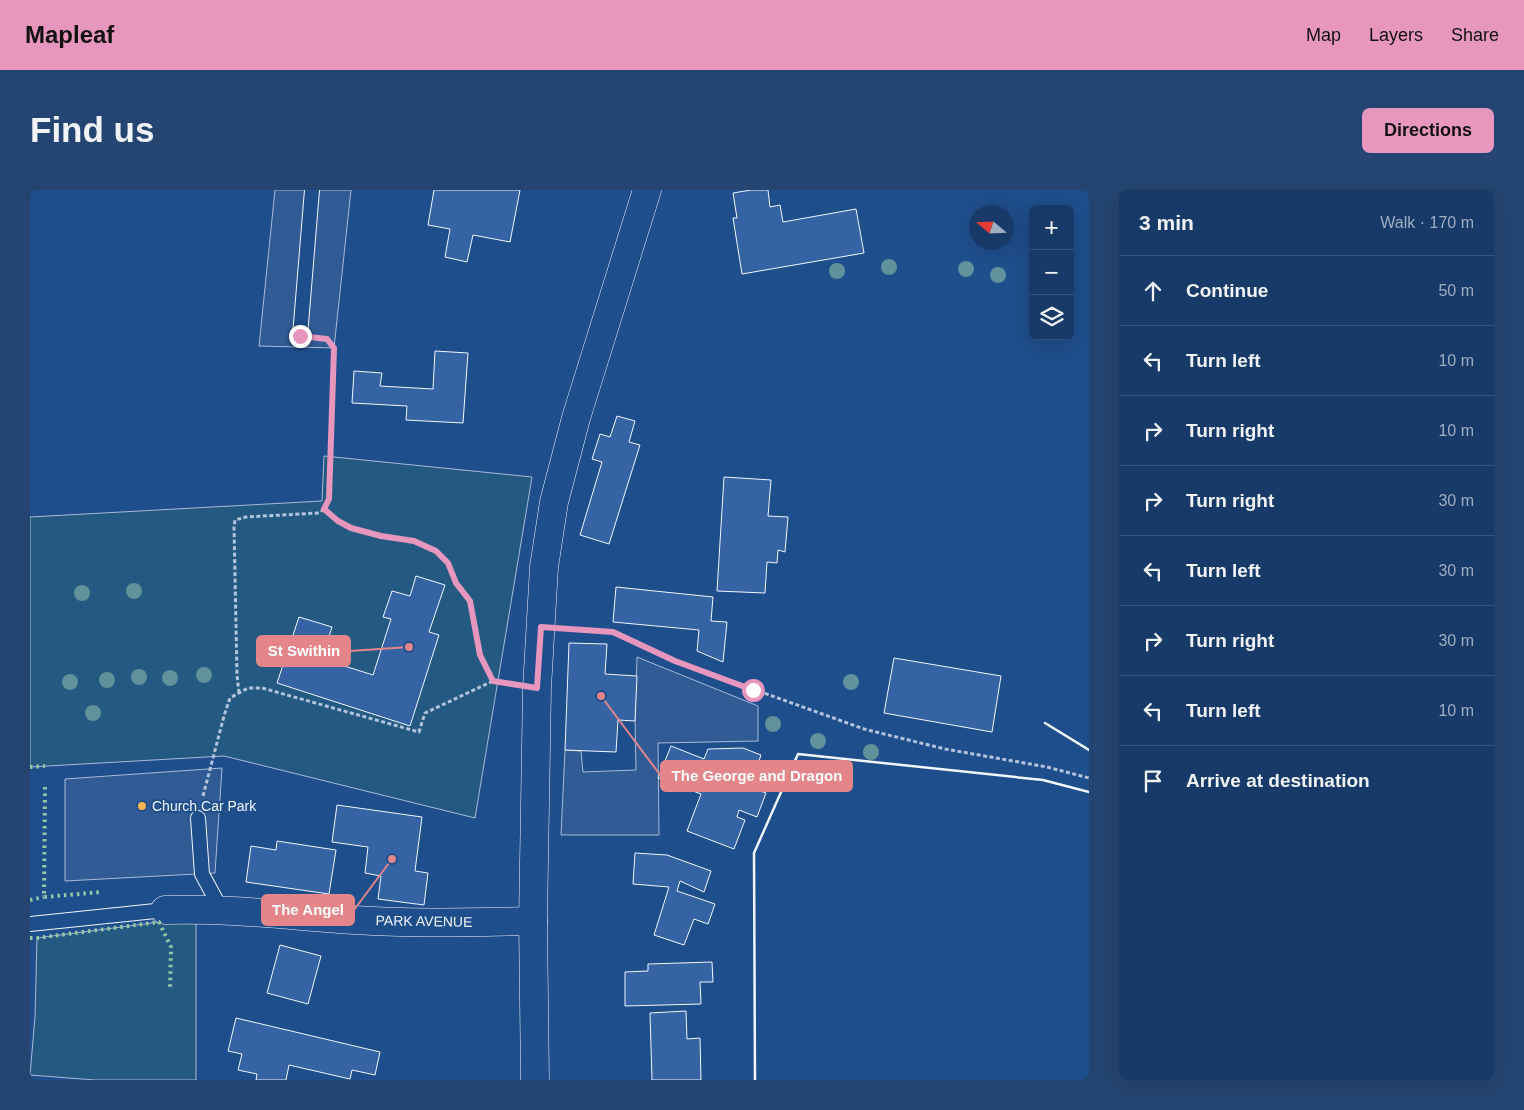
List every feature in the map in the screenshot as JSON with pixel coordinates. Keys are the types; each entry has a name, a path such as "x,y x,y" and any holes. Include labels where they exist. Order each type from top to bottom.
{"main road":[{"path":"535,1080 533,921 537,688 544,567 554,502 576,418 647,190"},
{"name":"PARK AVENUE","path":"166,910 222,910 425,923 533,921"}],"lane":[{"path":"300,336 312,190"},
{"path":"198,818 202,874 222,910"},
{"path":"30,924 166,910"}],"path":[{"path":"239,693 237,675 235,520 246,517 319,513 324,509 329,499 334,348 327,339 300,336"},
{"path":"324,509 338,521 351,528 381,536 414,541 436,551 448,563 456,583 470,601 480,655 493,681"},
{"path":"541,627 613,632 675,661 864,729 945,750 1047,767 1089,778"},
{"path":"198,818 230,698 248,688 262,688 419,732 425,713 493,681 537,688"}],"shaded area":[{"path":"275,190 351,190 334,348 259,346"},
{"path":"324,456 532,477 475,818 224,756 30,767 30,517 322,501"},
{"path":"637,657 758,706 758,741 658,743 659,835 561,835 565,750 581,751 583,772 636,770"},
{"name":"Church Car Park","path":"222,768 215,873 65,881 65,779"},
{"path":"196,921 196,1080 95,1080 30,1075 35,1017 37,938 159,922"}],"building":[{"path":"434,190 520,190 510,242 473,235 467,262 445,257 450,229 428,225"},
{"path":"768,190 770,207 780,205 783,222 856,209 864,253 742,274 733,218 737,218 733,193"},
{"path":"435,351 468,353 463,423 406,420 407,406 352,403 354,371 382,373 380,386 433,389"},
{"path":"617,416 635,421 629,442 640,445 609,544 580,535 602,462 592,459 600,434 610,437"},
{"path":"724,477 771,480 768,516 788,517 785,552 778,550 777,563 767,562 765,593 717,591"},
{"path":"416,576 445,585 429,632 439,635 410,726 277,683 299,617 332,627 322,659 373,675 391,619 383,617 392,591 410,596"},
{"path":"616,587 713,597 711,621 727,622 723,662 697,651 699,630 613,622"},
{"path":"569,643 607,644 605,674 637,676 635,721 618,720 616,752 565,750"},
{"path":"894,658 1001,676 992,732 884,713"},
{"path":"671,746 704,759 708,749 743,748 761,755 750,787 766,793 757,817 739,810 737,817 745,820 734,849 687,831 701,794 658,778"},
{"path":"337,805 422,817 415,871 428,873 424,905 378,899 381,876 365,873 368,847 332,842"},
{"path":"277,841 336,850 329,894 246,882 251,846 276,850"},
{"path":"635,853 667,855 711,871 704,892 680,881 677,891 715,904 708,924 694,919 684,945 654,935 669,887 633,884"},
{"path":"280,945 321,956 308,1004 267,993"},
{"path":"712,962 713,982 700,982 701,1004 625,1006 625,972 648,971 648,964"},
{"path":"686,1011 687,1039 700,1038 701,1080 652,1080 650,1013"},
{"path":"236,1018 380,1052 375,1075 352,1070 350,1079 289,1065 286,1080 256,1080 257,1074 238,1070 242,1054 228,1051"}],"hedge":[{"path":"30,767 45,766"},
{"path":"45,787 44,897 102,892"},
{"path":"30,900 44,897"},
{"path":"30,938 159,922 171,947 170,989"}],"wall":[{"path":"1045,723 1089,750"},
{"path":"755,1080 754,853 798,754 1043,780 1089,792"}],"place":[{"name":"St Swithin","path":"409,647"},
{"name":"The George and Dragon","path":"601,696"},
{"name":"Church Car Park","path":"142,806"},
{"name":"The Angel","path":"392,859"}],"route":[{"path":"300,336 327,339 334,348 329,499 324,509 338,521 351,528 381,536 414,541 436,551 448,563 456,583 470,601 480,655 493,681 537,688 541,627 613,632 675,661 753,690"}]}
